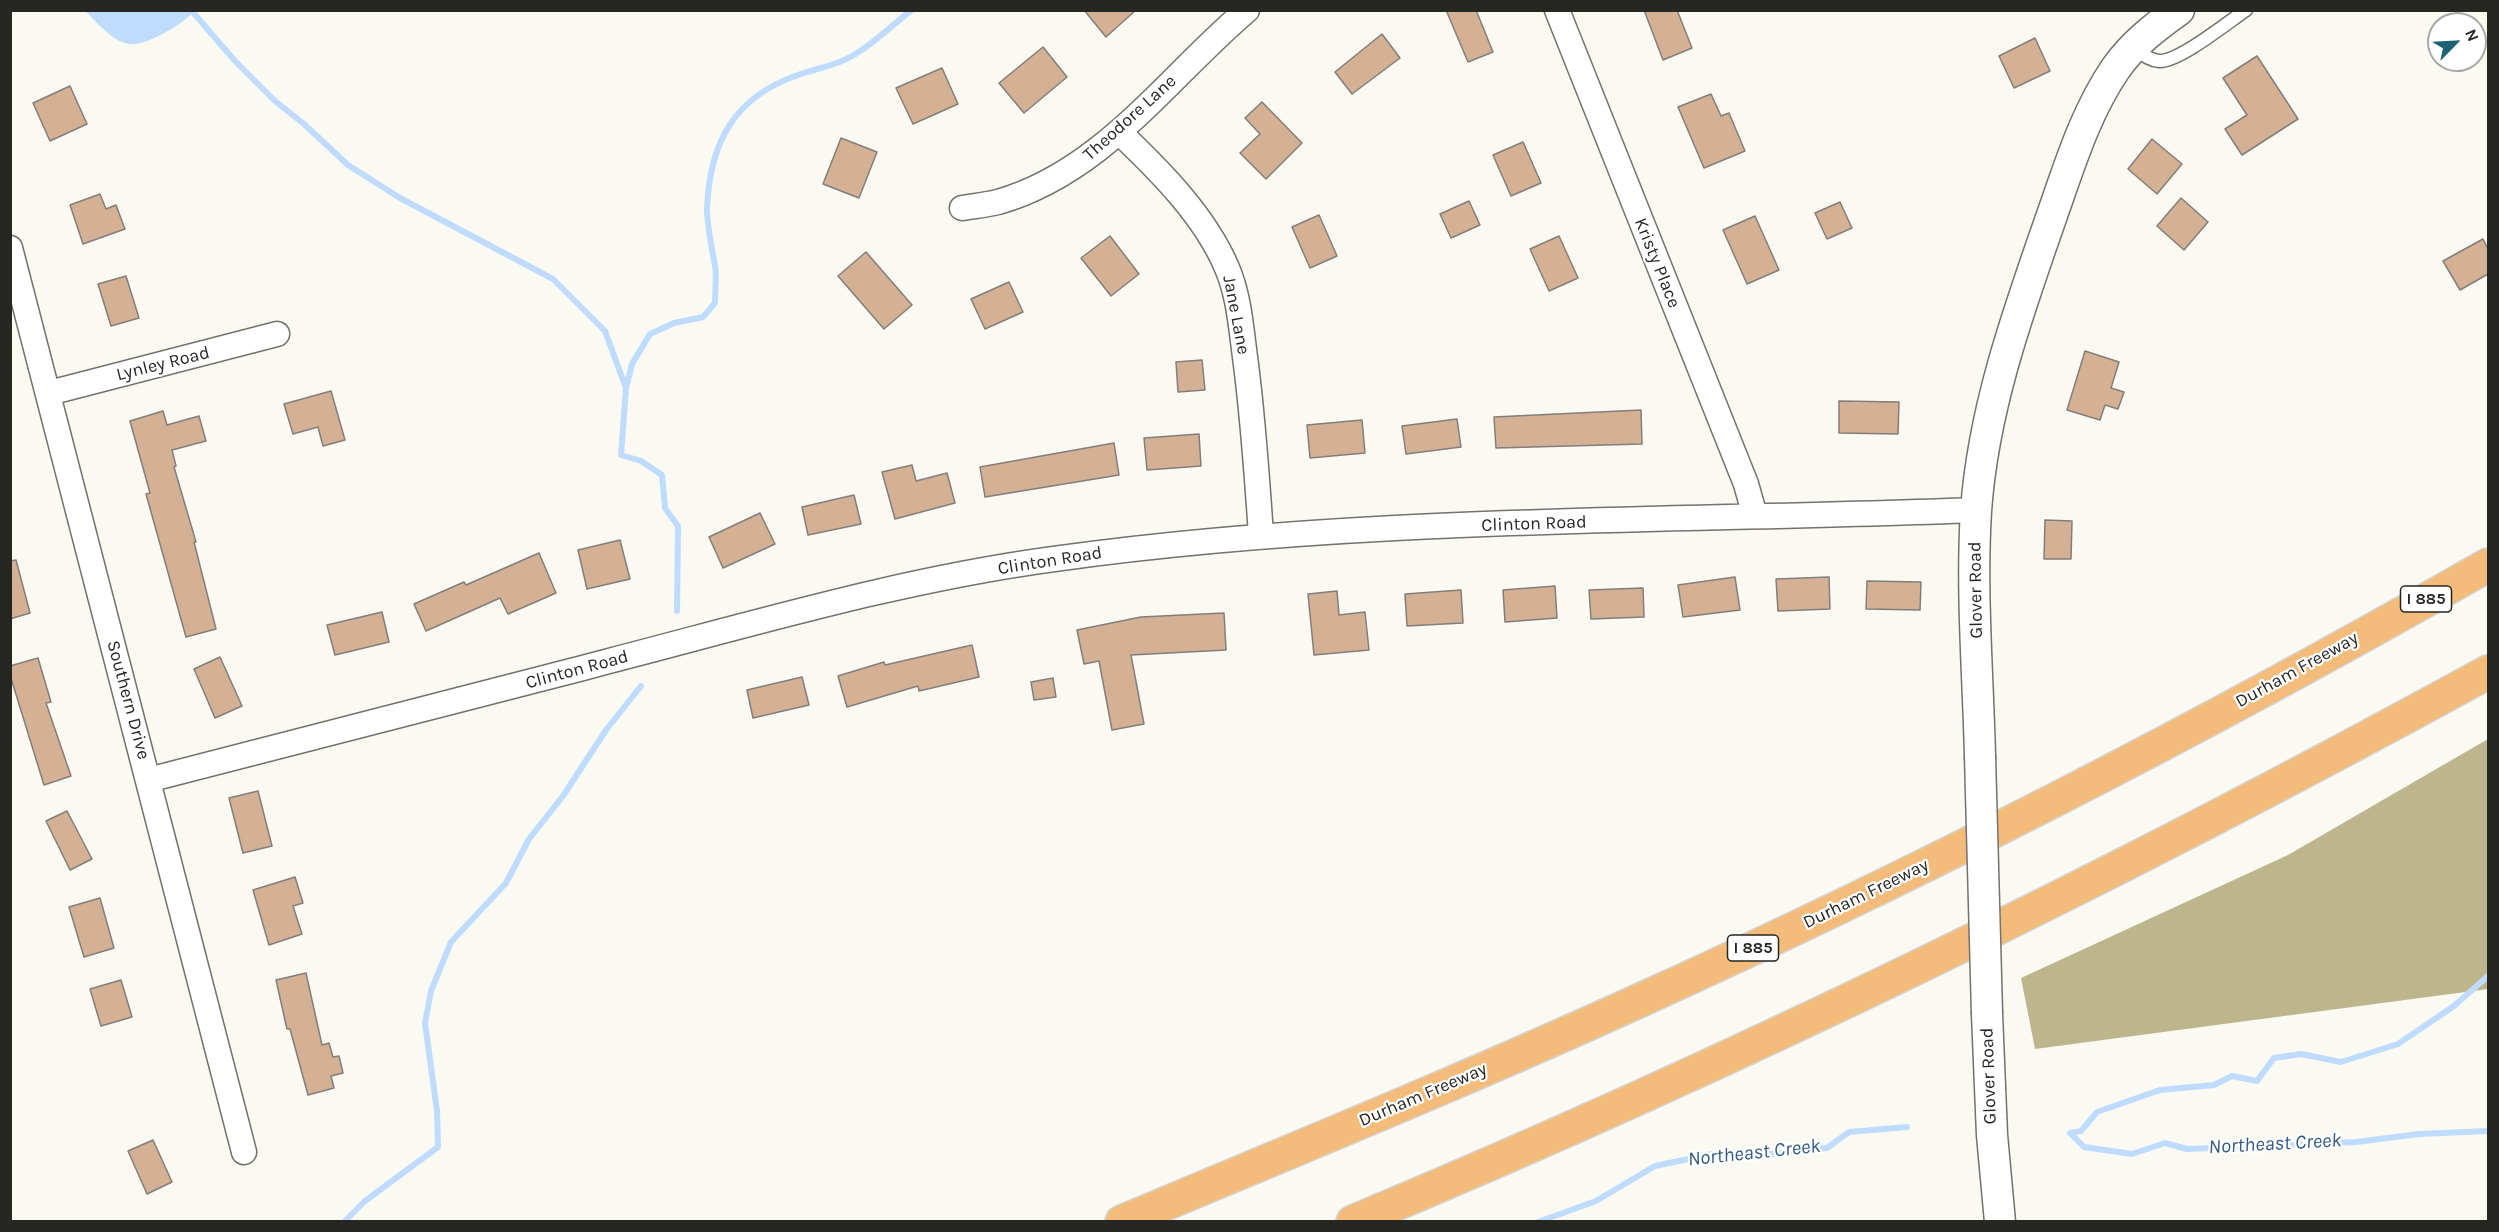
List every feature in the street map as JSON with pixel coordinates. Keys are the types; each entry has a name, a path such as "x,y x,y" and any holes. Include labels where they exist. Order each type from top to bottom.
{"highway":[{"name":"Durham Freeway","path":"1122,1221 1461,1080 1808,922 2113,772 2488,565"},
{"path":"1353,1221 1584,1124 2006,922 2188,832 2488,672"}],"street":[{"name":"Theodore Lane","path":"962,208 998,202 1088,159 1247,10"},
{"name":"Kristy Place","path":"1557,10 1746,484 1755,516"},
{"name":"Glover Road","path":"2000,1221 1992,1135 1987,1014 1976,510 1991,411 2036,262 2083,128 2116,69 2132,48 2179,10"},
{"name":"Jane Lane","path":"1119,132 1184,202 1202,225 1227,267 1240,321 1247,372 1261,535"},
{"name":"Southern Drive","path":"10,248 244,1152"},
{"name":"Lynley Road","path":"49,393 277,334"},
{"name":"Clinton Road","path":"148,780 871,595 1048,559 1261,535 1361,529 1976,510"}],"lane":[{"path":"2132,48 2149,59 2162,61 2182,52 2246,10"}],"shaded area":[{"path":"2488,739 2488,989 2035,1049 2021,978 2288,855"}],"water":[{"path":"85,11 195,11 162,34 142,43 133,44 119,41"}],"building":[{"path":"1084,10 1136,10 1106,37"},
{"path":"1446,10 1476,10 1493,52 1468,62"},
{"path":"1644,10 1677,10 1692,48 1663,60"},
{"path":"1382,34 1400,58 1352,94 1335,72"},
{"path":"2035,38 2050,71 2014,88 1999,56"},
{"path":"1043,47 1067,77 1024,113 999,83"},
{"path":"2257,56 2298,119 2242,155 2225,129 2247,115 2223,78"},
{"path":"942,68 958,104 913,124 896,88"},
{"path":"70,86 87,124 50,141 33,103"},
{"path":"1711,94 1721,116 1729,113 1745,151 1704,168 1678,107"},
{"path":"1262,102 1302,143 1266,179 1240,153 1260,134 1245,118"},
{"path":"841,138 877,152 859,198 823,184"},
{"path":"2152,139 2182,164 2157,194 2128,169"},
{"path":"1523,142 1541,183 1511,196 1493,155"},
{"path":"100,194 106,209 116,205 125,229 83,244 70,205"},
{"path":"2181,198 2208,222 2184,250 2157,226"},
{"path":"1469,201 1480,225 1451,238 1440,214"},
{"path":"1840,202 1852,228 1827,239 1815,213"},
{"path":"1319,215 1337,256 1310,268 1292,227"},
{"path":"1755,216 1779,270 1747,284 1723,230"},
{"path":"1110,236 1139,274 1111,296 1081,258"},
{"path":"1559,236 1578,278 1549,291 1530,249"},
{"path":"2483,239 2488,249 2488,274 2460,290 2443,261"},
{"path":"866,252 912,305 884,329 838,276"},
{"path":"126,276 139,318 111,326 98,284"},
{"path":"1009,282 1023,312 985,329 971,299"},
{"path":"2085,351 2119,362 2111,388 2124,392 2118,409 2105,405 2100,420 2067,410"},
{"path":"1202,360 1205,390 1178,392 1176,362"},
{"path":"331,391 345,440 323,446 318,427 293,434 284,404"},
{"path":"1839,401 1899,402 1898,434 1839,433"},
{"path":"1641,410 1642,444 1496,448 1494,417"},
{"path":"163,411 167,425 199,416 206,441 172,450 176,466 174,467 196,542 194,542 216,629 186,637 146,494 150,493 130,421"},
{"path":"1457,419 1461,447 1406,454 1402,426"},
{"path":"1362,420 1365,453 1310,458 1307,425"},
{"path":"1199,434 1201,466 1147,470 1144,438"},
{"path":"1114,443 1119,475 985,497 980,467"},
{"path":"912,465 916,481 947,473 955,503 895,519 882,472"},
{"path":"854,495 861,524 808,535 802,507"},
{"path":"760,513 775,544 723,568 709,537"},
{"path":"2045,520 2072,521 2071,559 2044,559"},
{"path":"620,540 630,579 587,589 578,550"},
{"path":"539,553 556,593 508,614 500,598 426,631 414,604 464,582 466,585"},
{"path":"16,560 30,613 10,619 10,561"},
{"path":"1735,577 1740,610 1683,617 1678,585"},
{"path":"1829,577 1830,609 1778,611 1776,579"},
{"path":"1867,581 1921,582 1920,610 1866,609"},
{"path":"1555,586 1557,618 1505,622 1503,590"},
{"path":"1643,588 1644,617 1591,619 1589,590"},
{"path":"1461,590 1463,623 1407,626 1405,594"},
{"path":"1337,591 1339,615 1365,612 1369,650 1314,655 1308,594"},
{"path":"382,612 389,642 335,655 327,625"},
{"path":"1224,613 1226,650 1131,655 1144,724 1112,730 1099,661 1084,664 1077,630 1141,617"},
{"path":"972,645 979,677 919,691 918,686 847,707 838,676 884,662 885,665"},
{"path":"220,657 242,706 215,718 194,669"},
{"path":"38,658 51,702 46,703 71,776 44,785 10,675 10,666"},
{"path":"802,677 809,705 753,718 747,690"},
{"path":"1053,678 1056,697 1034,700 1031,682"},
{"path":"258,791 272,846 243,853 229,798"},
{"path":"67,811 92,859 70,870 46,821"},
{"path":"295,877 303,903 293,906 302,934 269,945 253,890"},
{"path":"100,898 114,948 84,957 69,907"},
{"path":"306,973 322,1045 329,1043 333,1057 339,1056 343,1073 331,1076 334,1088 308,1095 290,1029 287,1029 276,980"},
{"path":"121,980 132,1017 101,1026 90,989"},
{"path":"153,1140 172,1182 147,1194 128,1151"}],"waterway":[{"path":"191,10 235,61 275,101 304,124 348,165 400,198 553,279 605,331 626,388"},
{"path":"677,611 678,526 665,508 662,475 641,461 621,455 626,388 632,364 650,334 674,323 703,317 715,303 716,271 707,215 709,184 713,162 720,143 742,109 776,84 852,56 870,45 912,10"},
{"path":"344,1222 365,1201 438,1147 437,1111 425,1023 431,991 451,942 506,883 529,839 563,796 606,730 641,686"},
{"path":"2070,1133 2081,1131 2097,1112 2160,1090 2214,1085 2232,1076 2257,1081 2274,1058 2301,1054 2341,1062 2398,1044 2454,1006 2488,976"},
{"name":"Northeast Creek","path":"1538,1222 1596,1201 1655,1166 1712,1154 1771,1154 1827,1148 1849,1132 1907,1127"},
{"name":"Northeast Creek","path":"2070,1133 2084,1147 2132,1154 2165,1143 2187,1149 2356,1142 2419,1134 2488,1131"}]}
